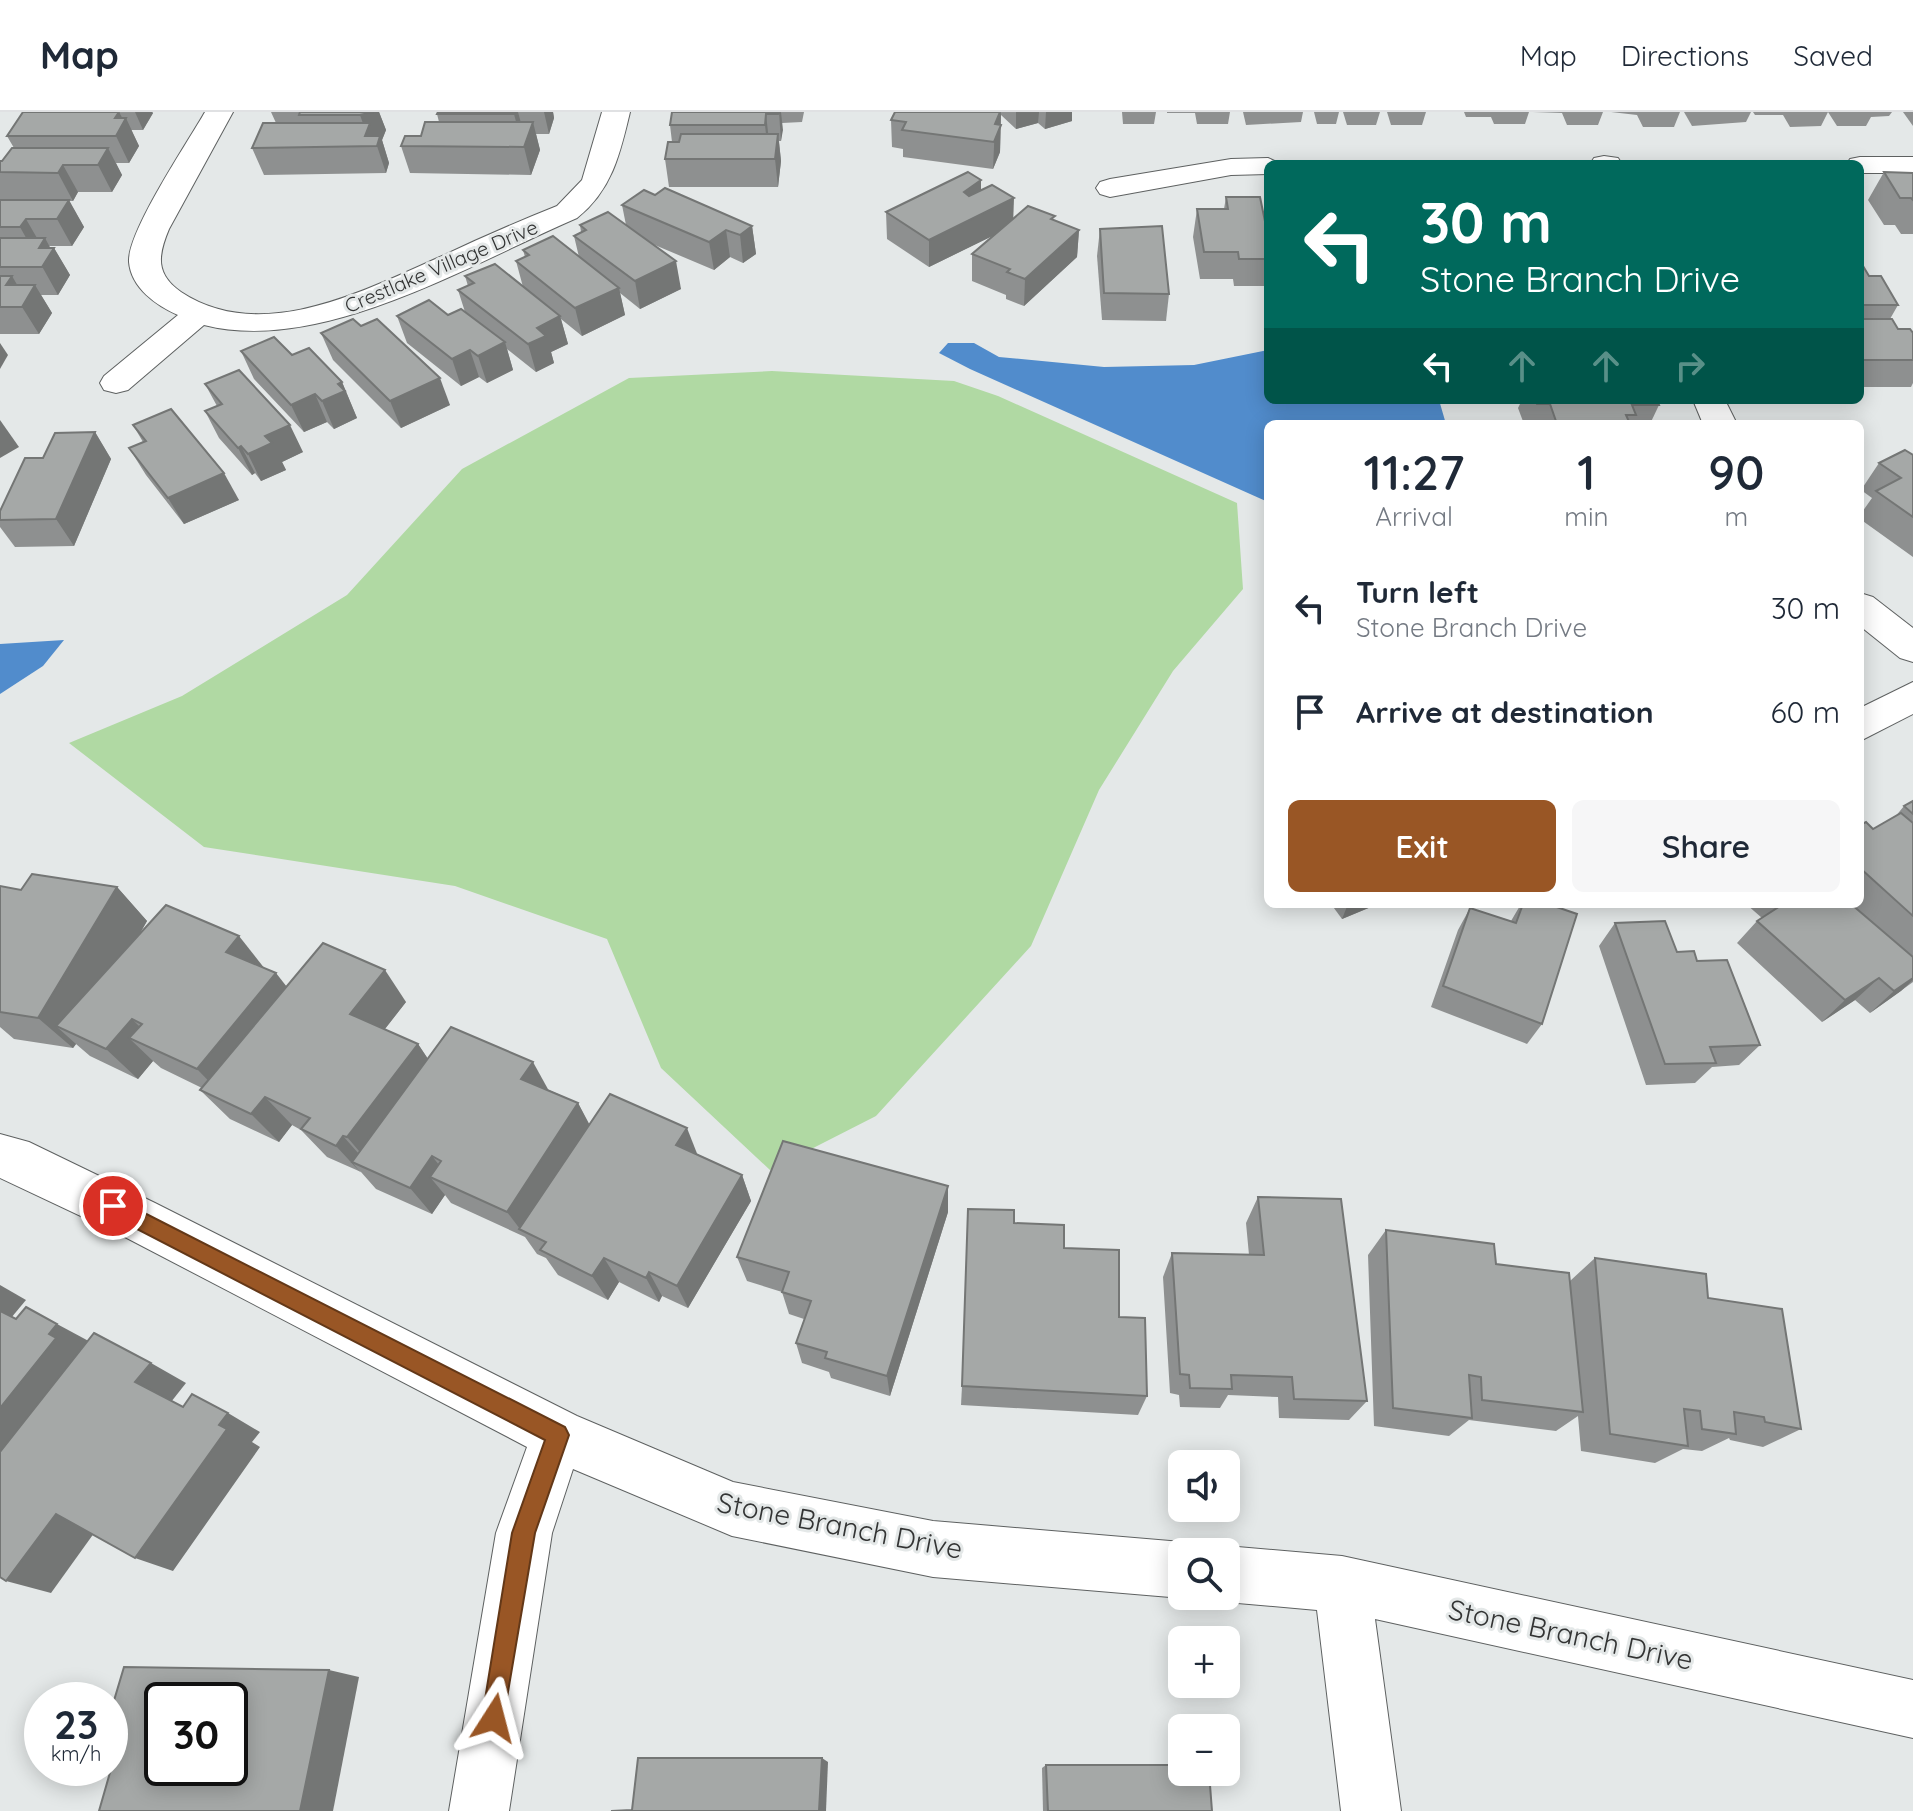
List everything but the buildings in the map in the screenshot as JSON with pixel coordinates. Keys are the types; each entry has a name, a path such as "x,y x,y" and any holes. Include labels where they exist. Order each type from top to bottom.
{"street":[{"name":"Crestlake Village Drive","path":"219,112 153,234 144,258 150,279 164,296 200,313 229,321 271,322 305,319 346,308 567,212 584,200 593,188 616,112"},
{"path":"1864,165 1913,165"},
{"path":"1110,188 1231,167 1264,166"},
{"path":"116,383 200,313"},
{"path":"1864,609 1913,648"},
{"path":"1864,724 1913,696"},
{"name":"Stone Branch Drive","path":"0,1156 12,1158 138,1219 558,1435 732,1509 933,1549 1168,1569"},
{"path":"479,1811 524,1533 558,1435"},
{"name":"Stone Branch Drive","path":"1240,1575 1342,1584 1913,1709"},
{"path":"1342,1584 1371,1811"}],"green space":[{"path":"772,371 954,381 998,396 1237,503 1243,589 1173,671 1099,790 1031,946 876,1116 770,1170 661,1068 607,939 455,886 204,847 69,743 182,696 347,595 462,469 629,378"}],"water":[{"path":"948,343 974,343 999,357 1104,367 1194,365 1264,351 1264,404 1440,404 1445,420 1264,420 1264,500 939,353"},
{"path":"64,640 43,666 0,694 0,644"}],"route":[{"path":"113,1206 558,1435 524,1533 494,1718"}]}
